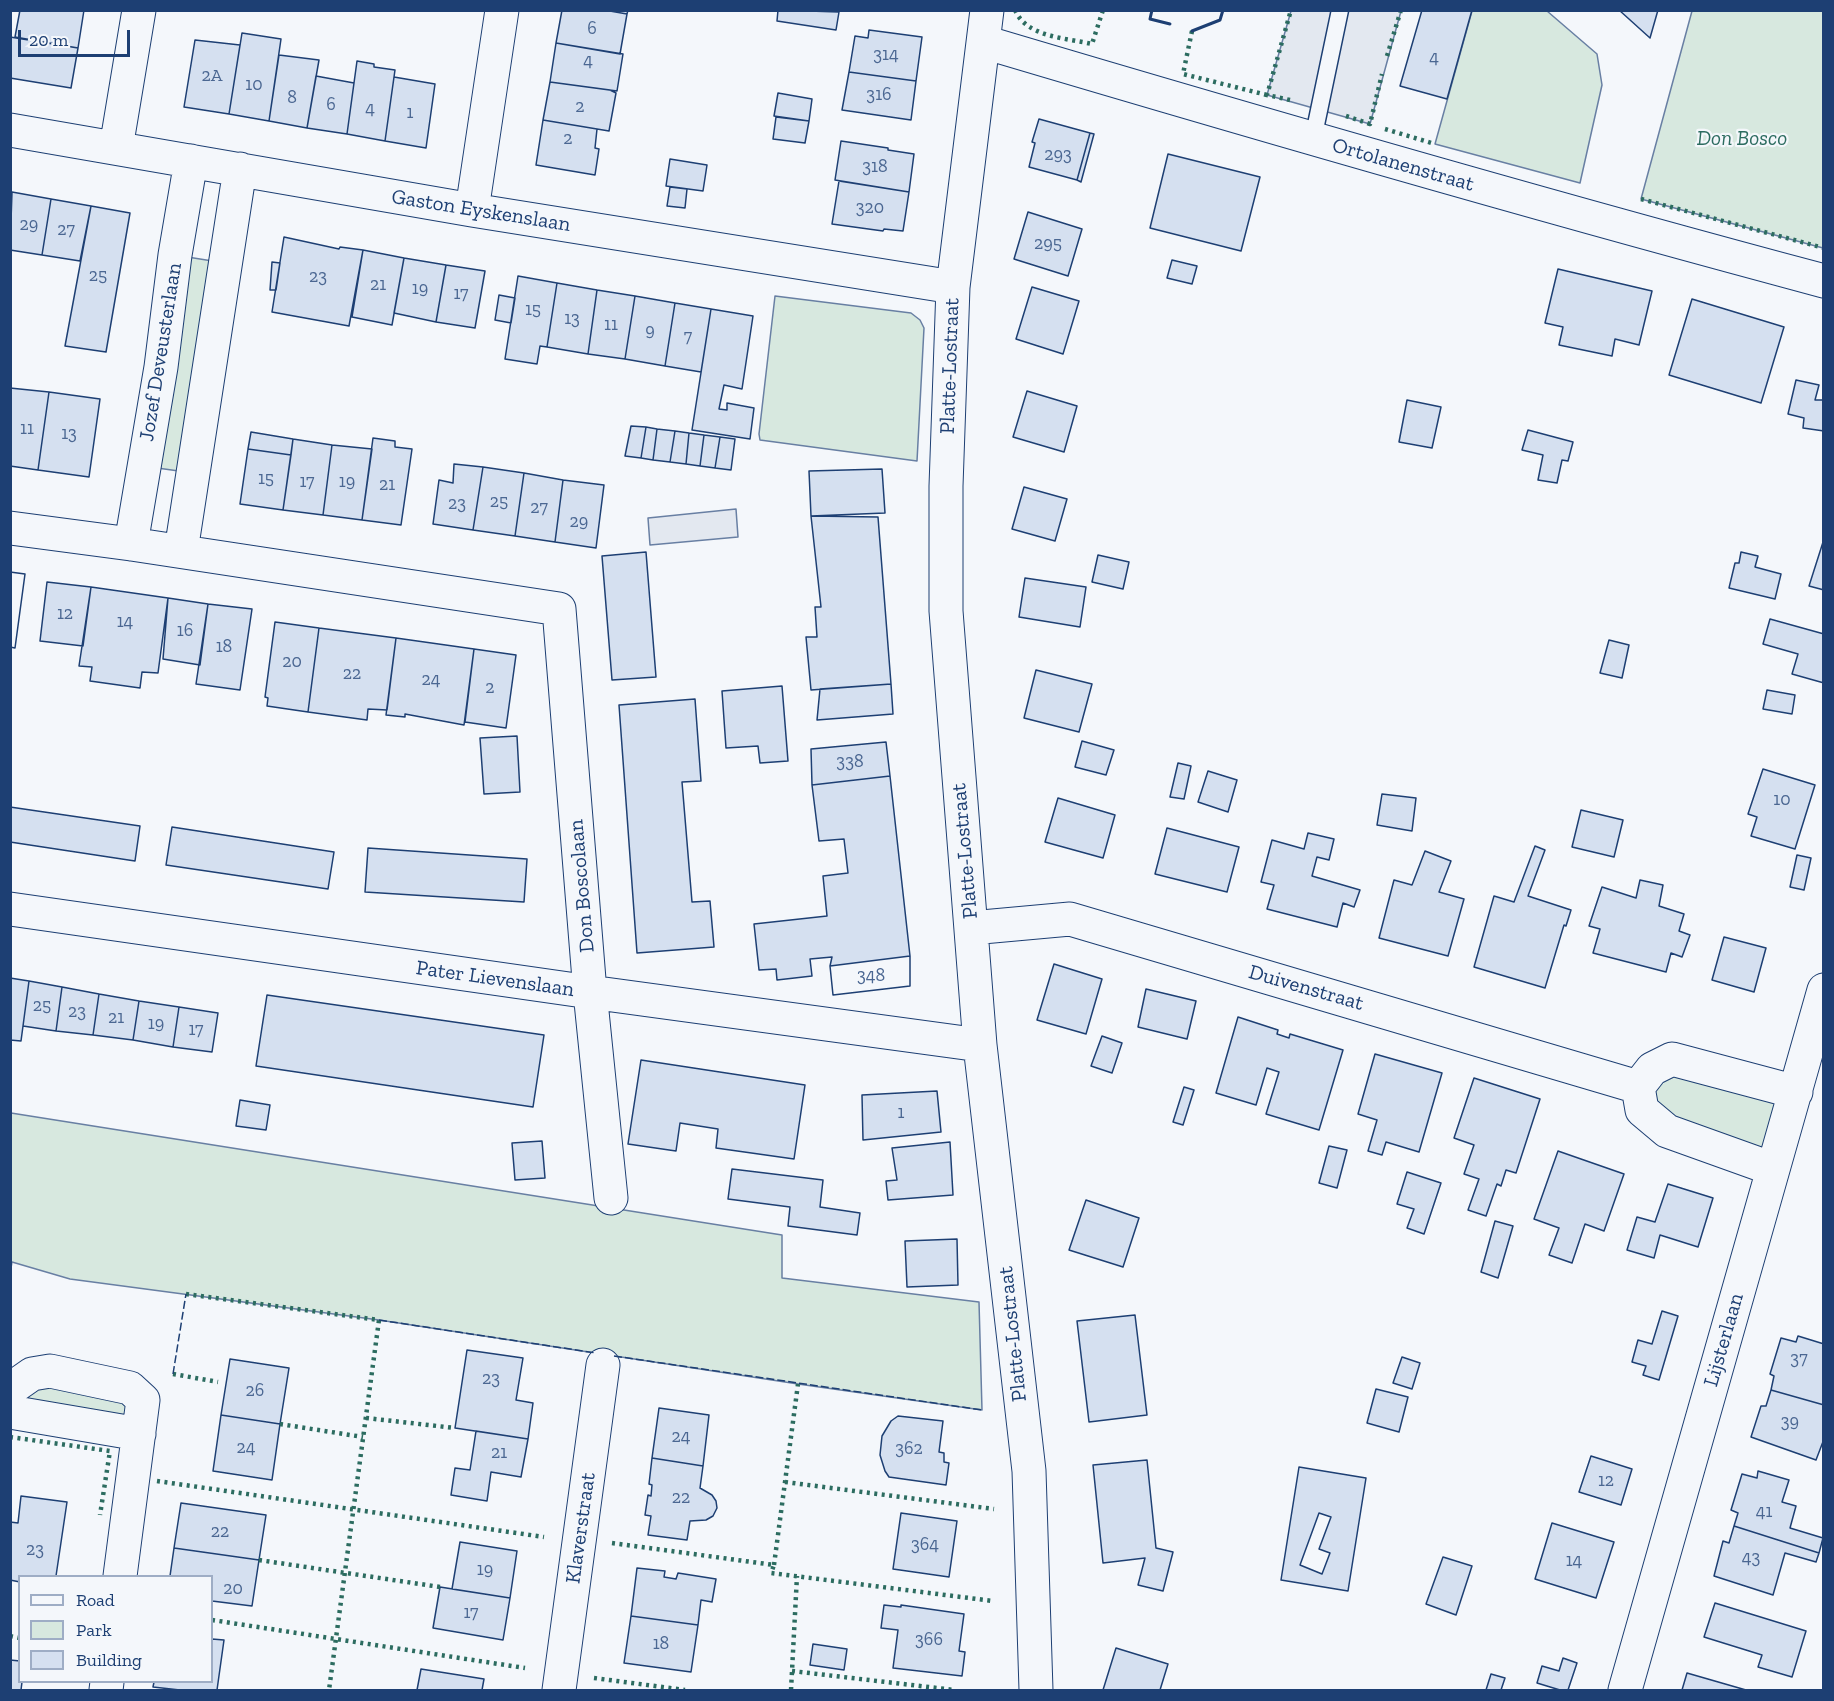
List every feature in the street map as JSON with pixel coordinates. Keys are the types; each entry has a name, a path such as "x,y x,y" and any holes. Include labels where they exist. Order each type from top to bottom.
{"street":[{"path":"116,148 139,10"},
{"path":"472,210 502,10"},
{"name":"Platte-Lostraat","path":"987,10 953,287 946,486 945,611 981,1045 1029,1471 1036,1690"},
{"name":"Ortolanenstraat","path":"984,42 1313,139 1824,281"},
{"name":"Gaston Eyskenslaan","path":"10,130 472,210 953,287"},
{"name":"Jozef Deveusterlaan","path":"131,543 161,367 191,161"},
{"path":"10,528 181,551 240,169"},
{"name":"Don Boscolaan","path":"181,551 559,609 590,992 610,1198"},
{"name":"Pater Lievenslaan","path":"10,909 981,1045"},
{"name":"Duivenstraat","path":"971,928 1070,919 1638,1087"},
{"name":"Lijsterlaan","path":"1625,1690 1824,990"},
{"path":"1773,1170 1667,1131 1642,1110 1638,1087 1652,1069 1672,1059 1796,1092"},
{"name":"Klaverstraat","path":"560,1690 603,1365"},
{"path":"10,1394 12,1388 32,1374 50,1371 130,1388 143,1401 120,1575"},
{"path":"10,1412 138,1434"}],"lane":[{"path":"1313,139 1340,10"}],"green space":[{"path":"1472,11 1547,11 1597,54 1602,85 1580,183 1435,144"},
{"name":"Don Bosco","path":"1692,11 1823,11 1823,248 1641,199"},
{"path":"175,255 225,263 193,473 143,466"},
{"path":"775,296 911,313 920,320 924,328 917,461 760,440"},
{"path":"1652,1069 1796,1092 1773,1169 1642,1110"},
{"path":"11,1113 782,1235 782,1278 979,1302 982,1410 379,1320 70,1279 12,1262 11,1268"},
{"path":"32,1374 130,1388 139,1434 10,1394"}],"shaded area":[{"path":"1291,11 1401,11 1370,124 1267,95"},
{"path":"736,509 738,537 650,545 648,518"}],"building":[{"path":"20,10 84,10 78,48 15,37"},
{"path":"562,10 604,10 627,14 620,54 556,43"},
{"path":"604,10 628,10 627,14"},
{"path":"778,10 839,12 836,30 777,21"},
{"path":"1422,10 1472,10 1447,99 1400,86"},
{"path":"1619,10 1658,10 1650,38"},
{"path":"869,30 922,37 916,81 849,72 855,36 868,38"},
{"path":"242,33 281,39 269,121 229,114"},
{"path":"10,37 78,48 71,88 10,78"},
{"path":"195,40 240,45 229,114 184,107"},
{"path":"556,43 623,54 617,91 550,82"},
{"path":"279,55 319,60 307,128 269,121"},
{"path":"357,61 374,64 374,67 395,70 385,141 347,134"},
{"path":"849,72 916,81 911,120 842,110"},
{"path":"316,76 354,83 347,134 307,128"},
{"path":"394,77 435,84 426,148 385,141"},
{"path":"550,82 610,90 616,93 609,131 543,120"},
{"path":"778,93 812,99 809,121 774,116"},
{"path":"776,117 809,121 805,143 773,139"},
{"path":"1039,119 1090,133 1077,180 1029,167 1035,143 1032,142"},
{"path":"543,120 597,129 595,148 599,149 595,175 536,165"},
{"path":"1090,133 1094,134 1081,182 1077,180"},
{"path":"841,141 914,154 909,192 835,180"},
{"path":"1168,154 1260,177 1241,251 1150,228"},
{"path":"670,159 707,165 703,191 666,186"},
{"path":"839,181 909,192 903,231 884,229 883,231 832,224"},
{"path":"670,187 687,189 685,208 667,206"},
{"path":"12,192 51,199 42,255 10,250"},
{"path":"51,199 91,206 80,261 42,255"},
{"path":"91,206 130,213 106,352 65,346"},
{"path":"1028,212 1082,229 1068,276 1014,259"},
{"path":"284,237 339,249 340,247 363,250 349,326 272,312"},
{"path":"363,250 404,258 392,325 352,317"},
{"path":"404,258 446,265 436,322 394,313"},
{"path":"1172,260 1197,266 1192,284 1167,278"},
{"path":"272,262 280,263 276,290 270,290"},
{"path":"446,265 485,271 475,328 436,322"},
{"path":"1558,269 1652,291 1639,345 1615,339 1612,356 1559,345 1563,327 1545,323"},
{"path":"518,276 557,283 547,347 540,346 537,364 505,359"},
{"path":"557,283 597,290 588,354 547,347"},
{"path":"1032,287 1079,301 1063,354 1016,339"},
{"path":"597,290 635,296 625,359 588,354"},
{"path":"499,295 515,298 511,323 495,320"},
{"path":"635,296 675,303 665,366 625,359"},
{"path":"1692,299 1784,327 1761,403 1669,375"},
{"path":"675,303 711,309 701,372 665,366"},
{"path":"711,309 753,316 742,389 724,385 719,409 727,410 727,403 754,408 750,439 692,430"},
{"path":"1796,380 1819,385 1815,400 1824,400 1824,431 1803,428 1804,418 1788,414"},
{"path":"10,388 49,392 38,470 10,466"},
{"path":"1027,391 1077,406 1064,452 1013,437"},
{"path":"49,392 100,399 89,477 38,470"},
{"path":"1407,400 1441,407 1432,448 1399,442"},
{"path":"631,426 646,427 641,458 625,456"},
{"path":"646,427 657,429 653,460 641,458"},
{"path":"657,429 675,431 670,462 653,460"},
{"path":"1528,430 1573,442 1568,461 1562,460 1557,483 1538,480 1543,455 1522,450"},
{"path":"675,431 689,433 686,464 670,462"},
{"path":"251,432 293,439 291,455 248,449"},
{"path":"689,433 704,435 700,466 686,464"},
{"path":"704,435 720,437 715,468 700,466"},
{"path":"720,437 735,439 731,470 715,468"},
{"path":"373,438 395,441 395,447 412,449 401,525 362,520"},
{"path":"293,439 332,445 323,515 283,510"},
{"path":"332,445 372,449 362,520 323,515"},
{"path":"248,449 291,455 283,510 240,504"},
{"path":"454,464 483,467 473,530 433,524 439,480 453,483"},
{"path":"483,467 524,473 515,536 473,530"},
{"path":"882,469 885,513 811,516 809,471"},
{"path":"524,473 563,480 555,542 515,536"},
{"path":"563,480 604,485 596,548 555,542"},
{"path":"1024,487 1067,499 1055,541 1012,529"},
{"path":"811,516 878,517 891,684 811,690 806,637 817,637 815,607 821,607"},
{"path":"1824,539 1824,590 1809,586"},
{"path":"646,552 656,677 612,680 602,556"},
{"path":"1741,552 1758,556 1755,567 1781,574 1775,599 1729,588 1735,563 1739,563"},
{"path":"1098,555 1129,562 1123,589 1092,582"},
{"path":"10,572 25,574 15,648 10,647"},
{"path":"10,572 25,574 15,648 10,647"},
{"path":"1025,578 1086,587 1080,627 1019,617"},
{"path":"47,582 91,587 83,646 40,641"},
{"path":"91,587 168,598 158,673 142,672 140,688 90,681 92,667 79,666"},
{"path":"168,598 208,604 200,665 163,659"},
{"path":"208,604 252,609 240,690 196,684"},
{"path":"1770,619 1824,634 1824,683 1792,674 1798,654 1763,644"},
{"path":"275,622 319,628 308,712 267,706 268,698 265,697"},
{"path":"319,628 396,638 387,710 368,709 367,720 308,712"},
{"path":"396,638 474,649 464,725 405,714 405,717 386,715"},
{"path":"1609,640 1629,645 1622,678 1600,673"},
{"path":"474,649 516,655 506,728 465,722"},
{"path":"1036,670 1092,684 1079,732 1024,718"},
{"path":"891,684 893,714 817,720 820,689"},
{"path":"782,686 788,761 760,763 758,746 726,748 722,691"},
{"path":"1767,690 1795,695 1792,714 1763,709"},
{"path":"695,699 701,781 682,782 692,902 710,901 714,947 637,953 619,705"},
{"path":"517,736 520,792 484,794 480,738"},
{"path":"1082,741 1114,750 1106,775 1075,767"},
{"path":"886,742 890,776 812,785 811,749"},
{"path":"1178,763 1191,766 1184,799 1170,797"},
{"path":"1763,769 1815,785 1795,849 1751,836 1757,817 1748,814"},
{"path":"1208,771 1237,780 1228,812 1198,802"},
{"path":"890,776 910,956 910,986 833,995 830,966 832,957 810,959 812,976 777,980 776,969 759,970 754,924 827,916 823,876 848,873 844,839 819,841 812,785"},
{"path":"1382,794 1416,798 1412,831 1377,825"},
{"path":"1058,798 1115,815 1103,858 1045,842"},
{"path":"10,807 140,826 135,861 10,842"},
{"path":"1581,810 1623,820 1614,857 1572,847"},
{"path":"172,827 334,852 328,889 166,865"},
{"path":"1167,828 1239,847 1227,892 1155,874"},
{"path":"1308,833 1334,839 1329,860 1317,857 1312,876 1360,890 1354,907 1343,903 1337,927 1267,909 1274,885 1261,882 1272,840 1304,849"},
{"path":"1535,846 1545,850 1528,896 1571,910 1566,926 1564,925 1545,988 1474,967 1494,896 1514,902"},
{"path":"368,848 527,859 524,902 365,892"},
{"path":"1425,851 1451,861 1439,892 1464,899 1448,956 1379,938 1394,880 1412,885"},
{"path":"1797,855 1811,858 1804,890 1790,887"},
{"path":"1640,880 1663,885 1659,906 1684,914 1679,931 1690,935 1682,957 1671,953 1666,972 1593,953 1600,929 1589,926 1602,887 1636,898"},
{"path":"1724,937 1766,948 1754,992 1712,980"},
{"path":"910,956 910,986 833,995 830,966"},
{"path":"1054,964 1102,979 1086,1034 1037,1020"},
{"path":"10,978 29,981 21,1041 10,1040"},
{"path":"29,981 62,987 56,1031 23,1026"},
{"path":"62,987 99,994 93,1035 56,1031"},
{"path":"1146,989 1196,1001 1187,1039 1138,1027"},
{"path":"99,994 139,1001 133,1040 93,1035"},
{"path":"267,995 544,1035 533,1107 256,1066"},
{"path":"139,1001 179,1007 173,1047 133,1040"},
{"path":"179,1007 218,1013 212,1052 173,1047"},
{"path":"1238,1017 1278,1030 1277,1034 1289,1038 1290,1034 1343,1050 1319,1130 1266,1114 1279,1072 1267,1068 1256,1105 1216,1093"},
{"path":"1102,1036 1122,1043 1112,1073 1091,1066"},
{"path":"1375,1054 1442,1073 1419,1152 1386,1142 1382,1155 1368,1151 1377,1120 1358,1114"},
{"path":"641,1060 805,1085 794,1159 716,1148 718,1129 680,1123 676,1151 628,1144"},
{"path":"1474,1078 1540,1099 1516,1173 1506,1170 1501,1186 1497,1184 1486,1216 1468,1210 1479,1179 1464,1174 1474,1145 1454,1138"},
{"path":"1184,1087 1194,1090 1183,1125 1173,1122"},
{"path":"937,1091 941,1132 863,1140 862,1095"},
{"path":"240,1100 270,1105 266,1130 236,1126"},
{"path":"542,1141 545,1178 515,1180 512,1143"},
{"path":"950,1142 953,1195 888,1200 886,1181 897,1180 892,1148"},
{"path":"1329,1146 1347,1150 1337,1188 1319,1183"},
{"path":"1558,1151 1624,1174 1604,1231 1585,1224 1572,1263 1549,1255 1559,1228 1534,1219"},
{"path":"732,1169 823,1180 820,1207 860,1213 857,1235 788,1226 790,1207 728,1199"},
{"path":"1407,1172 1441,1183 1424,1234 1407,1228 1414,1209 1397,1204"},
{"path":"1668,1184 1713,1198 1698,1247 1660,1235 1654,1258 1627,1250 1637,1217 1655,1222"},
{"path":"1086,1200 1139,1218 1123,1267 1069,1250"},
{"path":"1495,1221 1513,1226 1498,1278 1481,1272"},
{"path":"957,1239 958,1285 907,1287 905,1241"},
{"path":"1662,1311 1678,1316 1659,1380 1643,1375 1646,1366 1632,1362 1638,1340 1652,1344"},
{"path":"1135,1315 1147,1415 1089,1422 1077,1321"},
{"path":"1798,1336 1824,1344 1824,1405 1771,1390 1774,1376 1770,1374 1781,1338 1796,1342"},
{"path":"467,1350 523,1358 516,1400 533,1403 528,1439 455,1428"},
{"path":"1402,1357 1420,1363 1412,1389 1393,1383"},
{"path":"230,1359 289,1368 280,1424 221,1415"},
{"path":"1376,1389 1408,1397 1399,1432 1367,1423"},
{"path":"1771,1390 1824,1405 1824,1439 1816,1460 1751,1437 1761,1406 1766,1406"},
{"path":"659,1408 709,1415 703,1466 652,1458"},
{"path":"221,1415 280,1424 272,1480 213,1471"},
{"path":"898,1416 943,1421 939,1452 944,1453 944,1462 949,1463 946,1485 889,1477 880,1455 882,1436 891,1421"},
{"path":"476,1431 528,1439 521,1477 491,1472 487,1501 451,1495 455,1468 470,1470"},
{"path":"1591,1456 1632,1469 1621,1505 1579,1492"},
{"path":"652,1458 703,1466 700,1488 712,1495 717,1508 713,1516 706,1520 690,1521 687,1540 648,1535 651,1516 645,1515 648,1495 651,1496 652,1485 649,1484"},
{"path":"1147,1460 1156,1548 1173,1552 1163,1591 1138,1585 1145,1558 1103,1563 1093,1465"},
{"path":"1299,1467 1366,1478 1348,1591 1281,1580"},
{"path":"1758,1471 1789,1480 1782,1502 1796,1506 1790,1528 1823,1538 1819,1553 1734,1526 1738,1513 1731,1510 1742,1474 1757,1478"},
{"path":"21,1496 67,1502 56,1575 18,1575 18,1582 10,1580 10,1522 18,1523"},
{"path":"181,1503 266,1515 259,1560 174,1548"},
{"path":"901,1513 957,1521 949,1577 893,1569"},
{"path":"1319,1513 1331,1517 1319,1549 1330,1553 1322,1574 1300,1565"},
{"path":"1552,1523 1614,1542 1596,1598 1535,1579"},
{"path":"1734,1526 1819,1553 1816,1562 1785,1553 1773,1595 1714,1576 1723,1541 1729,1543"},
{"path":"460,1542 517,1551 510,1598 452,1589"},
{"path":"174,1548 259,1560 252,1606 213,1601 213,1575 170,1575"},
{"path":"1443,1557 1472,1566 1456,1615 1426,1604"},
{"path":"637,1568 665,1571 664,1577 676,1579 678,1573 716,1579 712,1602 701,1600 698,1625 631,1616"},
{"path":"440,1587 510,1598 503,1640 433,1628"},
{"path":"1715,1603 1806,1631 1792,1677 1758,1667 1762,1655 1704,1637"},
{"path":"884,1605 901,1607 901,1605 964,1614 959,1651 965,1652 962,1676 893,1668 898,1630 881,1628"},
{"path":"631,1616 698,1625 691,1672 624,1663"},
{"path":"213,1639 224,1640 217,1690 153,1687 154,1683 213,1683"},
{"path":"813,1644 847,1649 844,1670 810,1665"},
{"path":"1116,1648 1168,1664 1160,1690 1103,1690"},
{"path":"1563,1658 1577,1663 1568,1690 1537,1683 1542,1666 1559,1671"},
{"path":"10,1660 18,1661 18,1683 22,1683 21,1690 10,1690"},
{"path":"421,1669 484,1679 482,1690 417,1690"},
{"path":"1687,1673 1746,1690 1682,1690"},
{"path":"1491,1674 1505,1678 1501,1690 1486,1690"}],"hedge":[{"path":"1015,10 1020,19 1037,31 1092,44 1103,10"},
{"path":"1290,100 1267,95 1291,10"},
{"path":"1387,56 1401,10"},
{"path":"1192,31 1183,74 1267,95"},
{"path":"1346,116 1370,124 1382,74"},
{"path":"1385,129 1435,144"},
{"path":"1641,199 1824,248"},
{"path":"186,1294 379,1320 329,1690"},
{"path":"173,1374 218,1382"},
{"path":"774,1565 798,1384"},
{"path":"366,1418 455,1428"},
{"path":"280,1424 363,1437"},
{"path":"10,1437 110,1451 100,1515"},
{"path":"157,1481 544,1537"},
{"path":"785,1482 994,1509"},
{"path":"612,1543 774,1565 771,1573 993,1601"},
{"path":"259,1560 440,1587"},
{"path":"791,1690 797,1576"},
{"path":"213,1620 525,1668"},
{"path":"10,1636 18,1638"},
{"path":"792,1671 954,1690"},
{"path":"594,1678 685,1690"}],"fence":[{"path":"173,1374 186,1294"},
{"path":"379,1320 596,1353"},
{"path":"614,1356 982,1410"}],"wall":[{"path":"1152,10 1150,19 1170,24"},
{"path":"1192,31 1220,20 1223,10"}]}
